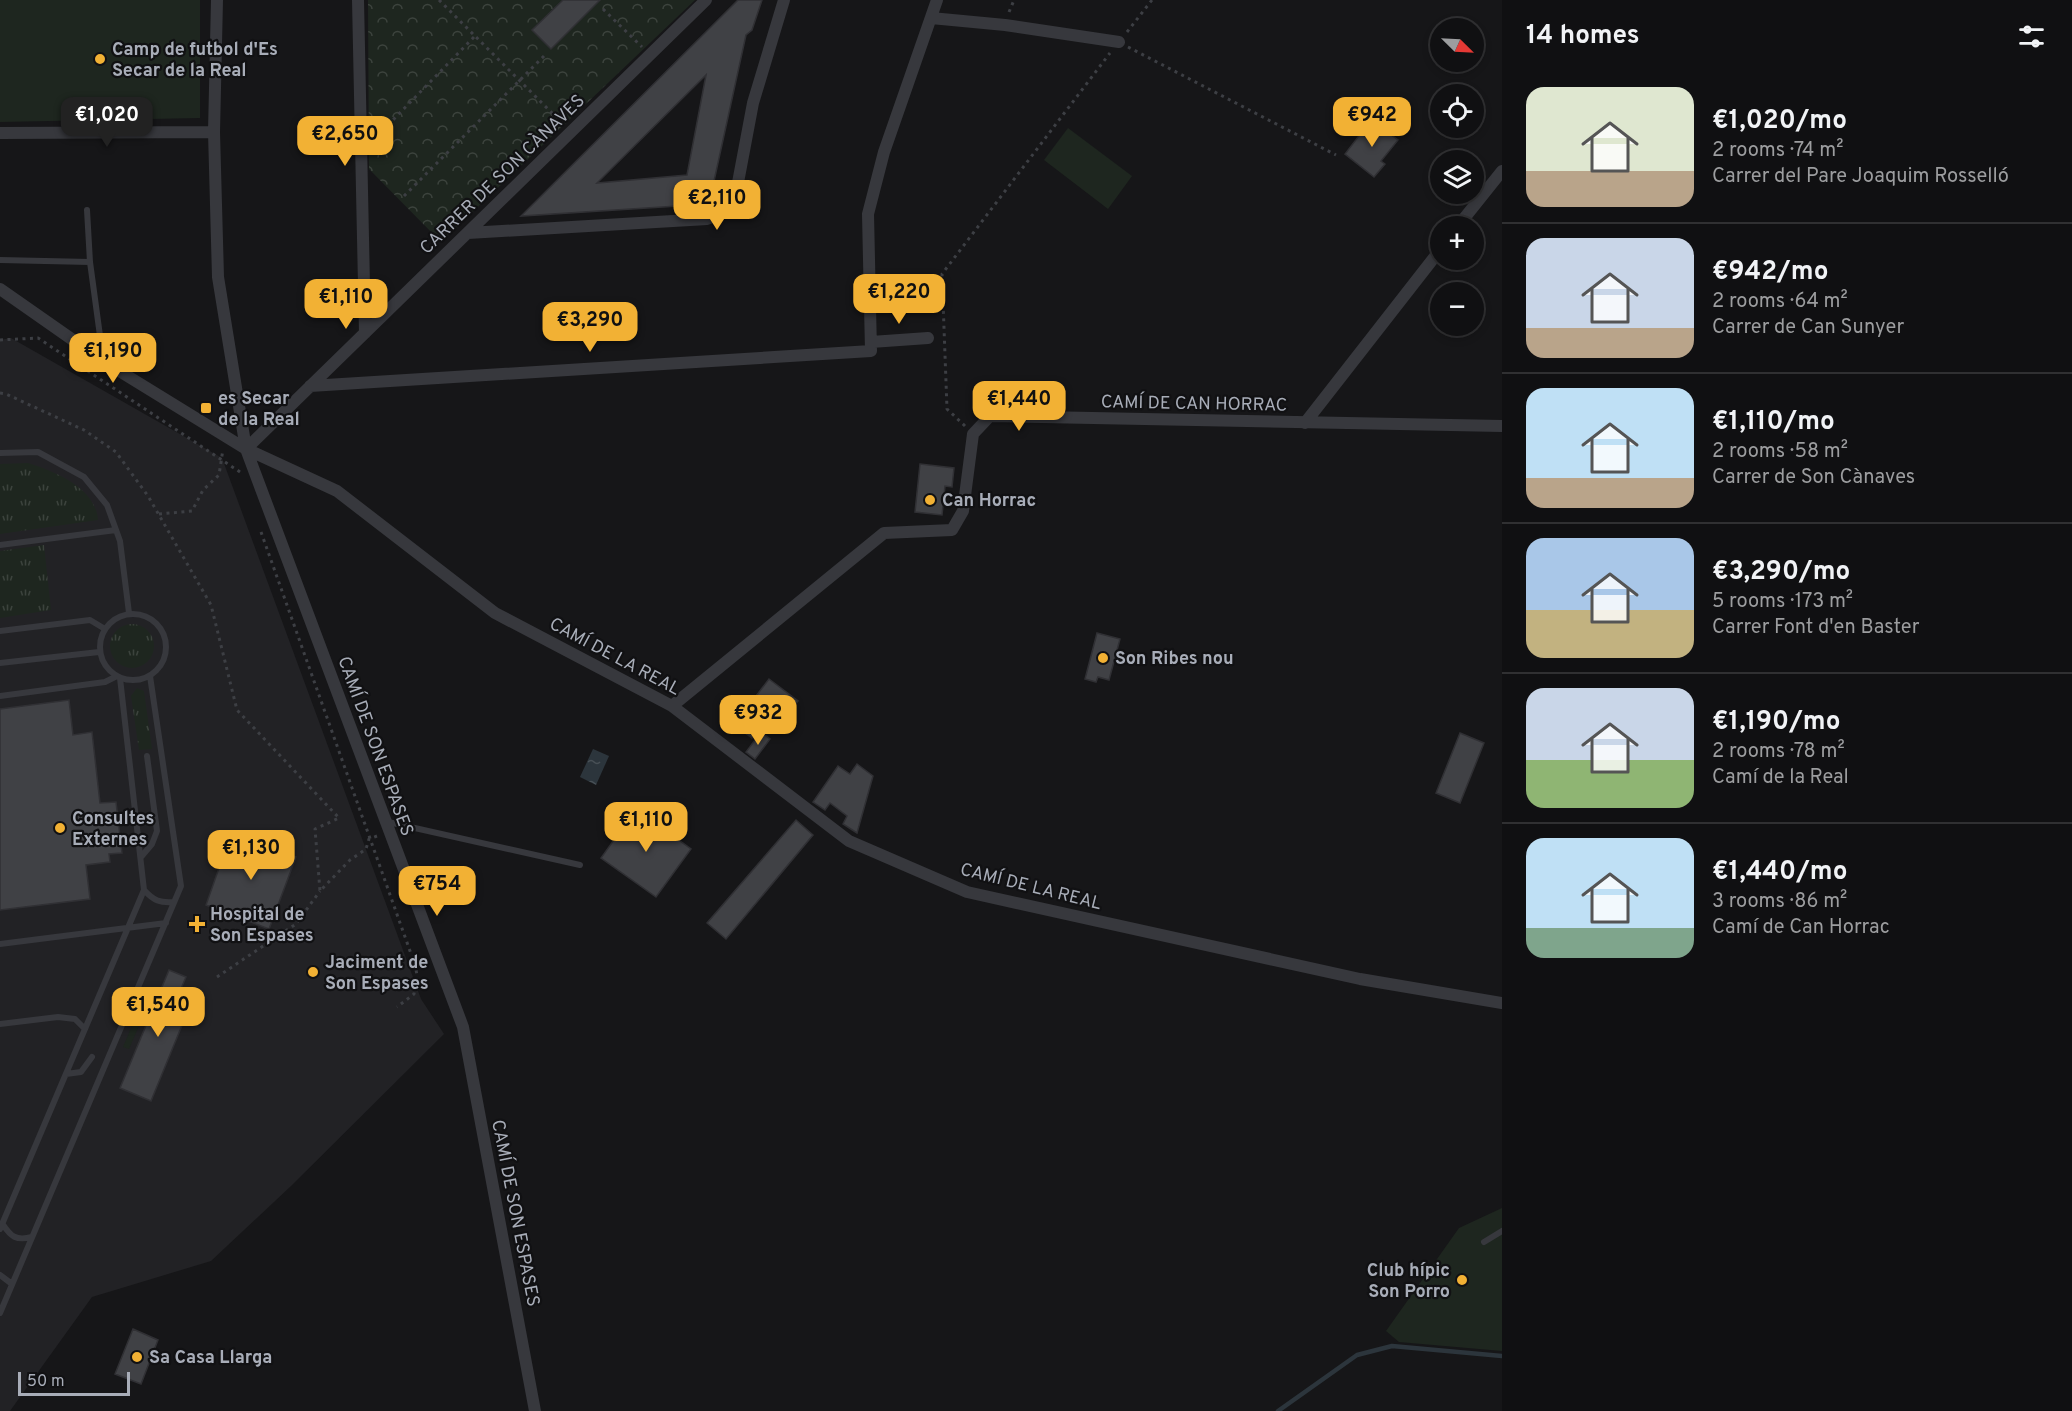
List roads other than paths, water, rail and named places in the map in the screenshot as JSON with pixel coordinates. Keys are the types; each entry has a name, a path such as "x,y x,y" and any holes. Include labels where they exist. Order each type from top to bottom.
{"street":[{"name":"CAMÍ DE SON ESPASES","path":"217,0 214,132 218,277 246,449 463,1027 536,1411"},
{"path":"358,0 365,333"},
{"name":"CARRER DE SON CÀNAVES","path":"246,449 706,0"},
{"path":"468,233 707,219 733,209 753,103 784,0"},
{"path":"871,347 868,214 884,152 937,0"},
{"path":"931,18 1005,25 1119,42"},
{"path":"0,132 214,132"},
{"path":"1466,216 1502,171"},
{"path":"1305,423 1430,263"},
{"name":"CAMÍ DE LA REAL","path":"0,289 103,361 246,449 337,491 495,613 672,706 849,842 967,892 1360,979 1502,1003"},
{"path":"310,386 871,347 928,338"},
{"name":"CAMÍ DE CAN HORRAC","path":"672,706 884,533 951,530 963,512 973,434 990,416 1502,426"}],"lane":[{"path":"87,210 90,262 103,361"},
{"path":"0,260 90,262"},
{"path":"0,453 38,452 84,477 107,506 116,530 127,580 129,614"},
{"path":"0,545 116,530"},
{"path":"0,696 105,682 118,677 140,680 150,676 164,658 164,636 151,618 129,614 111,621 105,629 99,652 103,663 118,677 144,890 1,1226 10,1236 19,1240 32,1237"},
{"path":"0,631 90,620 105,629"},
{"path":"0,663 99,652"},
{"path":"0,1313 181,886 150,676"},
{"path":"141,857 152,844 157,831 147,756"},
{"path":"386,827 580,865"},
{"path":"144,890 153,900 162,903 174,902"},
{"path":"0,944 166,923"},
{"path":"0,1024 58,1017 75,1019 85,1029"},
{"path":"66,1074 81,1072 92,1057"},
{"path":"1484,1242 1502,1231"},
{"path":"0,1275 12,1284"}],"water":[{"path":"593,749 609,756 596,785 580,777"}],"waterway":[{"path":"1278,1411 1357,1355 1392,1346 1502,1356"}],"place":[{"name":"Camp de futbol d'Es Secar de la Real","path":"100,59"},
{"name":"es Secar de la Real","path":"206,408"},
{"name":"Can Horrac","path":"930,500"},
{"name":"Son Ribes nou","path":"1103,658"},
{"name":"Consultes Externes","path":"60,828"},
{"name":"Hospital de Son Espases","path":"197,924"},
{"name":"Jaciment de Son Espases","path":"313,972"},
{"name":"Club hípic Son Porro","path":"1462,1280"},
{"name":"Sa Casa Llarga","path":"137,1357"}]}
